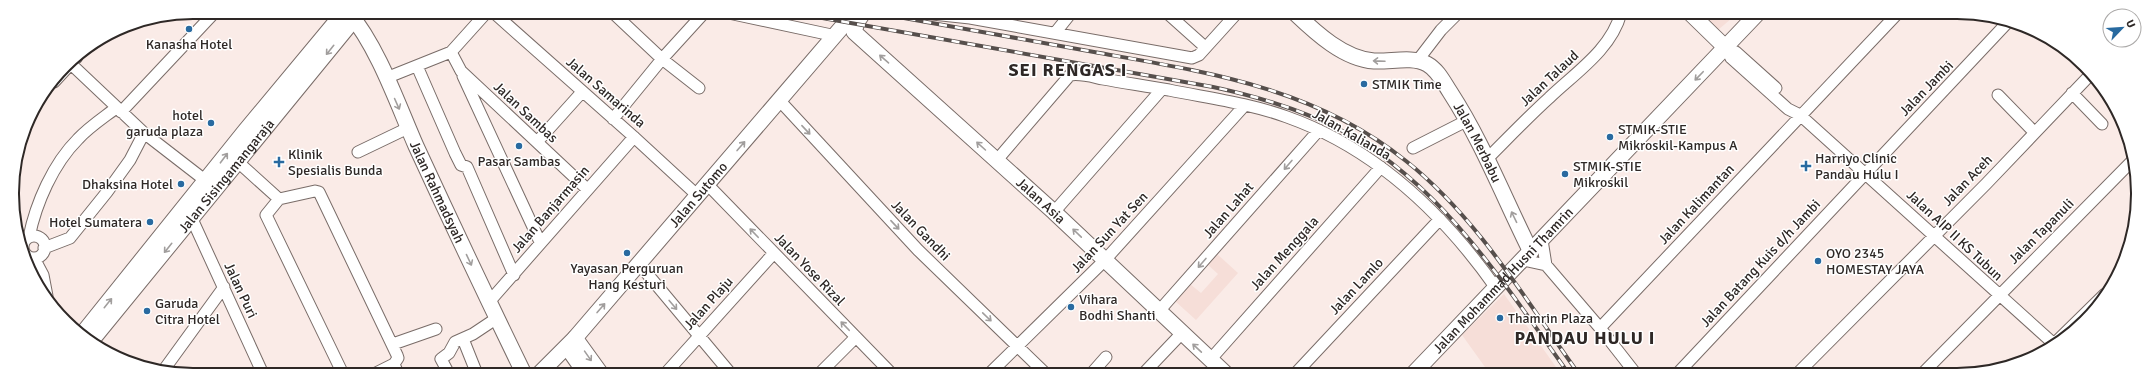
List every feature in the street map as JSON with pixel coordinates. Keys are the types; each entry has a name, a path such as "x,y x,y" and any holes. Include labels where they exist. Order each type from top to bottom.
{"main road":[{"name":"Jalan Sisingamangaraja","path":"86,331 206,182 245,131 347,19"},
{"name":"Jalan Sisingamangaraja","path":"94,337 238,162 348,19"},
{"name":"Jalan Rahmadsyah","path":"355,19 386,78 489,302 521,368"},
{"path":"366,38 368,19"},
{"name":"Jalan Sutomo","path":"544,368 571,342 849,19"},
{"name":"Jalan Asia","path":"859,19 853,30 1054,212 1219,368"},
{"path":"1302,19 1316,31 1352,55 1372,61 1418,60"},
{"path":"1696,19 1726,48"},
{"name":"Jalan Mohammad Husni Thamrin","path":"1420,368 1753,19"},
{"name":"Jalan Merbabu","path":"1418,60 1428,65 1439,75 1468,120 1488,158 1527,256"},
{"path":"571,342 583,368"},
{"path":"571,342 595,368"}],"street":[{"path":"25,239 49,180 77,139 118,110 208,19"},
{"path":"386,78 451,52 481,19"},
{"name":"Jalan Samarinda","path":"501,19 634,137 703,190"},
{"path":"620,19 662,58 699,88"},
{"path":"614,119 662,58 699,19"},
{"path":"757,19 836,36"},
{"path":"990,19 1055,33 1192,58 1199,54 1231,19"},
{"path":"1055,33 1066,19"},
{"path":"1174,19 1205,47"},
{"path":"1418,60 1441,30 1452,19"},
{"name":"Jalan Talaud","path":"1488,158 1566,81 1595,56 1616,28 1619,19"},
{"name":"Jalan Kalimantan","path":"1600,328 1800,115 1893,19"},
{"name":"Jalan Jambi","path":"1865,173 2005,26"},
{"name":"Jalan AIP II KS Tubun","path":"1726,48 1732,58 1788,109 1800,115 1934,235 1998,296 2050,341"},
{"name":"Jalan Sambas","path":"451,52 460,71 587,188"},
{"path":"77,63 118,110 206,182"},
{"path":"417,66 455,153 461,165 467,167 514,276"},
{"path":"460,71 540,242"},
{"name":"Jalan Kalianda","path":"997,160 1067,78 1075,74 1246,105 1286,116 1319,130 1381,167 1406,187 1440,219 1475,259 1496,288"},
{"name":"Jalan Aceh","path":"1803,368 1986,184 2088,78"},
{"path":"1054,212 1162,89"},
{"path":"537,142 582,92"},
{"path":"2072,93 2102,124"},
{"path":"1998,95 2034,132"},
{"name":"Jalan Gandhi","path":"780,101 918,250 1040,368"},
{"name":"Jalan Sun Yat Sen","path":"995,368 1105,260 1246,105"},
{"path":"1413,148 1468,120"},
{"path":"358,152 408,128"},
{"name":"Jalan Lahat","path":"1159,311 1319,130"},
{"path":"44,248 70,238 107,192 130,160 144,132"},
{"name":"Jalan Banjarmasin","path":"489,302 514,276 540,242 587,188 634,137"},
{"path":"238,162 279,199"},
{"name":"Jalan Tapanuli","path":"1928,368 2129,164"},
{"name":"Jalan Menggala","path":"1210,360 1381,167"},
{"name":"Jalan Batang Kuis d/h Jambi","path":"1683,368 1865,173"},
{"name":"Jalan Yose Rizal","path":"703,190 774,253 886,368"},
{"path":"340,368 266,215 279,199 315,191 319,192 393,344 398,358 396,368"},
{"name":"Jalan Puri","path":"192,219 224,287 258,368"},
{"name":"Jalan Lamlo","path":"1301,368 1440,219"},
{"path":"25,241 38,237 41,239 44,248 41,255 34,258"},
{"path":"1542,240 1546,265"},
{"name":"Jalan Plaju","path":"670,368 698,335 774,253"},
{"path":"1527,256 1546,265 1600,328 1631,368"},
{"path":"31,257 34,258 43,275 45,286"},
{"path":"639,264 726,368"},
{"path":"166,366 224,287"},
{"path":"446,368 441,359 449,354 455,342 473,334 497,318"},
{"path":"393,344 436,329"},
{"path":"1149,368 1182,333"},
{"path":"825,368 856,337"},
{"path":"465,344 475,368"},
{"path":"1096,368 1106,357"}],"shaded area":[{"path":"1696,19 1731,19 1712,35"},
{"path":"1216,253 1238,273 1196,320 1175,301 1190,284 1201,293 1218,274 1207,264"},
{"name":"Thamrin Plaza","path":"1504,294 1557,368 1486,368 1462,335"}],"railway":[{"path":"828,19 1213,87 1266,100 1334,126 1384,157 1416,183 1445,212 1472,242 1565,368"},
{"path":"910,19 1136,59 1218,76 1258,86 1296,99 1334,116 1371,136 1406,161 1456,208 1500,262 1575,368"}],"place":[{"name":"Kanasha Hotel","path":"189,29"},
{"name":"STMIK Time","path":"1364,84"},
{"name":"hotel garuda plaza","path":"211,123"},
{"name":"STMIK-STIE Mikroskil-Kampus A","path":"1610,137"},
{"name":"Pasar Sambas","path":"519,146"},
{"name":"Klinik Spesialis Bunda","path":"279,162"},
{"name":"Harriyo Clinic Pandau Hulu I","path":"1806,166"},
{"name":"STMIK-STIE Mikroskil","path":"1565,174"},
{"name":"Dhaksina Hotel","path":"181,184"},
{"name":"Hotel Sumatera","path":"150,222"},
{"name":"Yayasan Perguruan Hang Kesturi","path":"627,253"},
{"name":"OYO 2345 HOMESTAY JAYA","path":"1818,261"},
{"name":"Vihara Bodhi Shanti","path":"1071,307"},
{"name":"Garuda Citra Hotel","path":"147,311"},
{"name":"Thamrin Plaza","path":"1500,318"}],"district":[{"name":"SEI RENGAS I","path":"1068,70"},
{"name":"PANDAU HULU I","path":"1585,338"}]}
